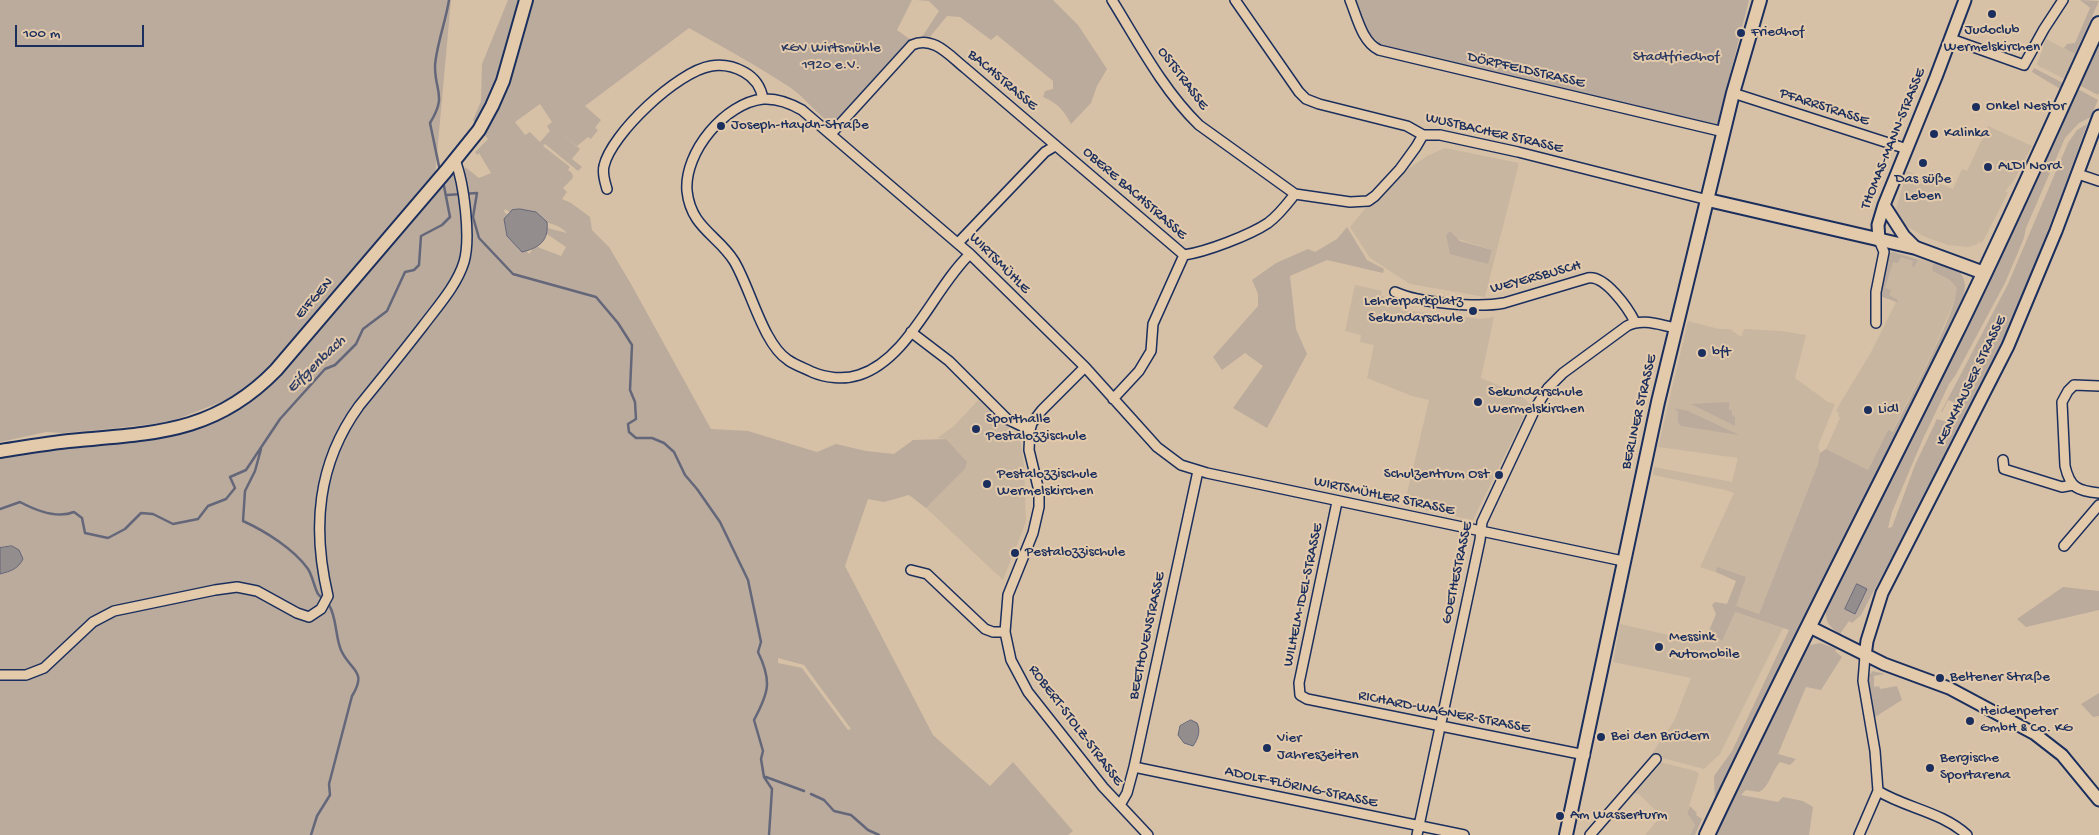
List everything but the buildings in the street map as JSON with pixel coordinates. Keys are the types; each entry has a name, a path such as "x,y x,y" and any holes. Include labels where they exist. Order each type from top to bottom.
{"main road":[{"name":"EIFGEN","path":"0,452 65,441 166,431 194,424 232,406 253,392 276,370 453,163 478,130 496,96 508,65 526,0"},
{"name":"BERLINER STRASSE","path":"1566,835 1585,755 1623,561 1676,328 1733,93 1760,0"},
{"path":"1707,835 1808,626 1984,273 2099,24"},
{"path":"1708,200 1916,248 1984,273"}],"street":[{"name":"OSTSTRASSE","path":"1112,0 1174,97 1189,115 1230,148 1295,194"},
{"name":"WUSTBACHER STRASSE","path":"1235,0 1299,92 1306,98 1319,104 1407,126 1423,135 1440,135 1501,148 1708,200"},
{"name":"DÖRPFELDSTRASSE","path":"1350,0 1367,41 1380,50 1724,132"},
{"name":"THOMAS-MANN-STRASSE","path":"1878,240 1878,225 1884,205 1965,0"},
{"path":"1951,39 2024,65 2063,0"},
{"name":"BACHSTRASSE","path":"831,134 912,45 922,41 934,44 940,48 1055,146"},
{"path":"607,189 603,167 616,142 651,104 692,73 711,66 732,66 754,79 762,91 763,99 751,102 729,114 706,135 692,157 687,190 693,212 700,224 728,253 738,268 772,342 787,360 823,376 840,378 858,376 871,370 891,355 970,254"},
{"name":"PFARRSTRASSE","path":"1733,93 1907,149"},
{"name":"WIRTSMÜHLE","path":"763,99 778,100 795,106 808,114 958,242 1084,367 1162,452 1181,465 1198,471"},
{"name":"KENKHAUSER STRASSE","path":"1865,656 1867,640 1882,593 2005,352 2053,239 2099,116"},
{"path":"1184,255 1249,233 1269,222 1295,194 1350,202 1368,201 1383,189 1400,169 1423,135"},
{"path":"958,242 1045,152 1055,146"},
{"name":"OBERE BACHSTRASSE","path":"1055,146 1184,255 1154,324 1150,351 1139,372 1113,398"},
{"path":"0,675 26,675 44,668 93,622 114,611 215,590 237,587 257,591 297,613 309,616 321,609 328,596 322,567 320,506 332,452 351,418 445,297 464,260 467,248 466,222 459,172 453,163"},
{"path":"2078,174 2099,181"},
{"path":"1884,205 1904,236 1916,248"},
{"path":"1876,323 1876,292 1884,252 1878,240"},
{"name":"WEYERSBUSCH","path":"1395,292 1407,297 1429,300 1492,305 1588,278 1596,278 1606,285 1630,313 1635,322"},
{"path":"1635,322 1676,328"},
{"name":"GOETHESTRASSE","path":"1418,831 1482,522 1536,407 1548,388 1563,372 1605,340 1635,322"},
{"path":"910,332 949,362 1007,419 1030,430 1042,410 1084,367"},
{"path":"2099,386 2074,385 2062,402 2064,466 2073,485 2082,492 2099,493"},
{"name":"ROBERT-STOLZ-STRASSE","path":"1030,430 1029,450 1039,491 1039,507 1033,533 1008,595 1005,632 1011,660 1028,692 1103,787 1148,835"},
{"path":"2003,460 2004,469 2062,487 2073,485"},
{"name":"WIRTSMÜHLER STRASSE","path":"1198,471 1623,561"},
{"name":"BEETHOVENSTRASSE","path":"1120,805 1128,793 1198,471"},
{"name":"WILHELM-IDEL-STRASSE","path":"1300,695 1299,683 1338,502"},
{"path":"2064,546 2099,505"},
{"path":"911,570 927,574 985,629 993,632 1005,632"},
{"path":"1808,626 1865,656 1904,673 1949,688 2040,738 2062,755 2099,800"},
{"path":"1859,835 1878,791 1863,681 1865,656"},
{"name":"RICHARD-WAGNER-STRASSE","path":"1300,695 1307,699 1585,755"},
{"path":"1590,835 1656,759"},
{"name":"ADOLF-FLÖRING-STRASSE","path":"1134,767 1418,831 1464,835"},
{"path":"1878,791 1892,800 1944,820 1966,835"}],"shaded area":[{"path":"2046,39 2075,54 2065,79 2037,64"},
{"path":"1988,126 2032,146 2013,182 2005,191 2008,193 1982,243 1979,242 1968,247 1948,245 1925,237 1905,225 1896,209 1907,171 1953,189 1962,169 1967,171"},
{"path":"1445,148 1519,163 1485,297 1410,284 1370,258 1350,227 1368,205 1381,199 1405,171 1427,156","holes":["1446,235 1492,250 1488,263"]},
{"path":"520,209 536,212 547,222 546,234 542,243 522,252 507,236 504,219 512,210"},
{"path":"1893,252 1937,264 1933,264 1934,272 1952,282 1957,295 1932,353 1892,432 1888,430 1868,470 1826,449 1840,418 1838,416 1839,413 1836,411 1870,354 1896,302 1880,296 1890,253"},
{"name":"Sekundarschule Wermelskirchen","path":"1355,285 1382,291 1381,296 1402,301 1401,310 1480,319 1494,317 1481,378 1519,394 1530,404 1473,520 1404,506 1429,400 1412,396 1367,378 1374,345 1360,342 1361,335 1345,331"},
{"path":"1688,321 1719,329 1730,329 1741,337 1744,329 1781,331 1806,335 1795,378 1828,402 1835,404 1818,446 1820,453 1818,464 1759,614 1732,605 1742,581 1700,567 1734,493 1653,475 1654,467 1732,482 1738,458 1658,447"},
{"name":"Pestalozzischule Wermelskirchen","path":"980,398 1020,439 1024,464 1026,522 1003,580 926,508 965,469 946,439 937,438 954,426"},
{"path":"12,546 19,550 23,559 14,569 0,574 0,548"},
{"path":"1857,584 1867,589 1855,614 1845,609"},
{"path":"1725,609 1783,628 1720,754 1704,769 1651,755 1674,721 1691,678 1613,662 1620,624 1704,643"},
{"path":"1191,720 1197,723 1199,729 1198,738 1193,746 1184,743 1178,735 1180,726"},
{"path":"1660,762 1696,771 1699,774 1687,813 1695,825 1690,835 1645,835 1661,816 1639,794 1634,793"}],"green space":[{"path":"0,0 451,0 435,176 263,377 220,407 195,417 214,409 233,397 170,422 62,433 46,432 0,442"},
{"name":"KGV Wirtsmühle 1920 e.V.","path":"508,0 912,0 897,30 911,40 835,125 823,117 791,88 689,28 585,106 601,120 595,128 598,130 591,139 588,137 577,146 557,130 580,149 572,159 582,167 578,171 545,144 543,146 570,167 568,170 572,173 573,178 563,188 567,192 562,199 571,203 590,217 592,230 609,247 711,429 748,431 817,452 836,444 866,451 894,454 913,440 946,439 967,462 965,469 926,508 909,495 884,502 868,499 845,566 933,735 990,786 1013,762 1073,831 1068,835 0,835 0,574 13,546 0,548 0,456 117,441 233,411 448,178 453,175 463,177 465,167 479,178 491,173 479,153 477,155 475,152 488,139 473,120 481,101 482,64","holes":["540,104 552,122 547,126 550,131 540,142 530,132 525,135 515,122","505,209 520,216 546,222 561,228 567,233 532,224 566,247 561,256 535,246 529,254 518,241 508,215 504,212","778,658 804,665 851,729 848,730 802,668 778,663"]},
{"path":"916,0 1053,0 1078,25 1107,69 1097,86 1091,103 1071,124 1060,108 1043,97 1045,91 1053,89 1053,81 997,35 991,40 960,17 947,16 929,38 922,37 939,11 929,1"},
{"name":"Stadtfriedhof","path":"1355,0 1749,0 1717,126 1383,47 1369,33"},
{"path":"2080,0 2099,1 2075,54 2064,48 2067,44 2075,43 2090,8"},
{"path":"2099,43 2099,93 2098,95 2079,85"},
{"path":"2034,68 2063,83 2060,89 2032,72"},
{"path":"2076,88 2098,100 2091,117 2079,123 2065,138 2026,228 2024,238 2005,283 1949,384 1922,441 1892,512 1888,528 1892,527 1915,465 1937,419 1947,422 1956,403 1948,400 1941,412 2008,284 2068,143 2077,130 2087,124 2044,239 1997,353 1931,485 1861,615 1852,623 1849,621 1840,634 1829,625 1826,618 1827,604 1985,289"},
{"path":"1347,227 1367,260 1384,269 1383,273 1327,260 1290,276 1296,329 1307,354 1267,428 1233,408 1263,366 1245,353 1222,370 1213,357 1258,306 1258,294 1252,280 1276,263 1308,249 1315,252 1337,239"},
{"path":"1450,231 1460,241 1492,250 1488,264 1450,254 1446,235"},
{"path":"1893,252 1918,260 1914,267 1912,266 1913,261 1901,257 1898,263 1893,262 1885,288 1891,290 1889,295 1898,300 1897,302 1880,296 1890,253"},
{"path":"1933,264 1950,266 1961,274 1965,285 1962,301 1851,529 1796,634 1715,803 1714,776 1732,751 1789,630 1735,612 1722,641 1717,637 1704,643 1716,614 1712,605 1715,602 1727,604 1736,581 1716,572 1717,567 1746,577 1736,606 1759,614 1818,464 1820,453 1826,449 1868,470 1888,430 1893,432 1950,314 1956,288 1948,279 1932,270"},
{"path":"1729,402 1729,410 1732,410 1732,415 1735,417 1735,426 1691,404"},
{"path":"1674,408 1688,411 1739,435 1681,426 1678,422 1678,412"},
{"path":"193,417 167,427 61,436 172,423"},
{"path":"2063,587 2099,591 2099,610 2026,627 2017,619"},
{"path":"1820,643 1837,649 1835,651 1842,657 1821,690 1806,687 1778,754 1796,759 1790,765 1780,762 1766,786 1759,792 1746,790 1741,795 1778,802 1783,797 1803,801 1813,807 1809,835 1713,835 1804,650 1810,645"},
{"path":"1873,671 1885,674 1874,676 1874,687 1879,686 1880,689 1897,686 1902,700 1875,717 1868,676"},
{"path":"2099,693 2099,716 2093,717 2081,704"},
{"path":"1690,806 1697,813 1696,815 1702,819 1695,835 1690,835 1695,825 1687,813"}],"waterway":[{"name":"Eifgenbach","path":"440,171 430,123 439,100 435,66 449,0"},
{"name":"Eifgenbach","path":"0,509 20,502 39,511 53,514 61,515 74,512 82,518 85,533 108,538 125,529 141,513 153,514 173,524 198,519 208,506 226,499 235,488 230,477 246,470 280,419 325,369 335,365 356,344 363,329 387,311 405,272 414,270 419,265 421,236 442,225 450,217 443,181"},
{"path":"447,195 477,193 473,217 479,238 513,274 596,297 618,323 632,345 630,390 635,402 636,419 628,424 629,432 636,438 652,438 664,443 674,452 685,475 720,522 748,580 761,642 758,652 767,679 766,694 754,720 763,751 761,759 764,777 772,789 769,835"},
{"path":"261,449 255,471 245,491 243,521 278,541 295,554 308,569 318,594 332,610 341,650 358,676 329,784 330,795 317,816 311,835"},
{"path":"766,777 804,791"},
{"path":"811,794 824,800 834,811 851,815 868,830 879,835"}],"place":[{"name":"Judoclub Wermelskirchen","path":"1992,14"},
{"name":"Friedhof","path":"1741,33"},
{"name":"Onkel Nestor","path":"1976,107"},
{"name":"Joseph-Haydn-Straße","path":"721,126"},
{"name":"Kalinka","path":"1934,134"},
{"name":"Das süße Leben","path":"1923,163"},
{"name":"ALDI Nord","path":"1988,167"},
{"name":"Lehrerparkplatz Sekundarschule","path":"1473,311"},
{"name":"bft","path":"1702,353"},
{"name":"Sekundarschule Wermelskirchen","path":"1478,402"},
{"name":"Lidl","path":"1868,410"},
{"name":"Sporthalle Pestalozzischule","path":"976,429"},
{"name":"Schulzentrum Ost","path":"1499,475"},
{"name":"Pestalozzischule Wermelskirchen","path":"987,484"},
{"name":"Pestalozzischule","path":"1015,553"},
{"name":"Messink Automobile","path":"1659,647"},
{"name":"Beltener Straße","path":"1940,678"},
{"name":"Heidenpeter GmbH & Co. KG","path":"1970,721"},
{"name":"Bei den Brüdern","path":"1601,737"},
{"name":"Vier Jahreszeiten","path":"1267,748"},
{"name":"Bergische Sportarena","path":"1930,768"},
{"name":"Am Wasserturm","path":"1560,816"}]}
